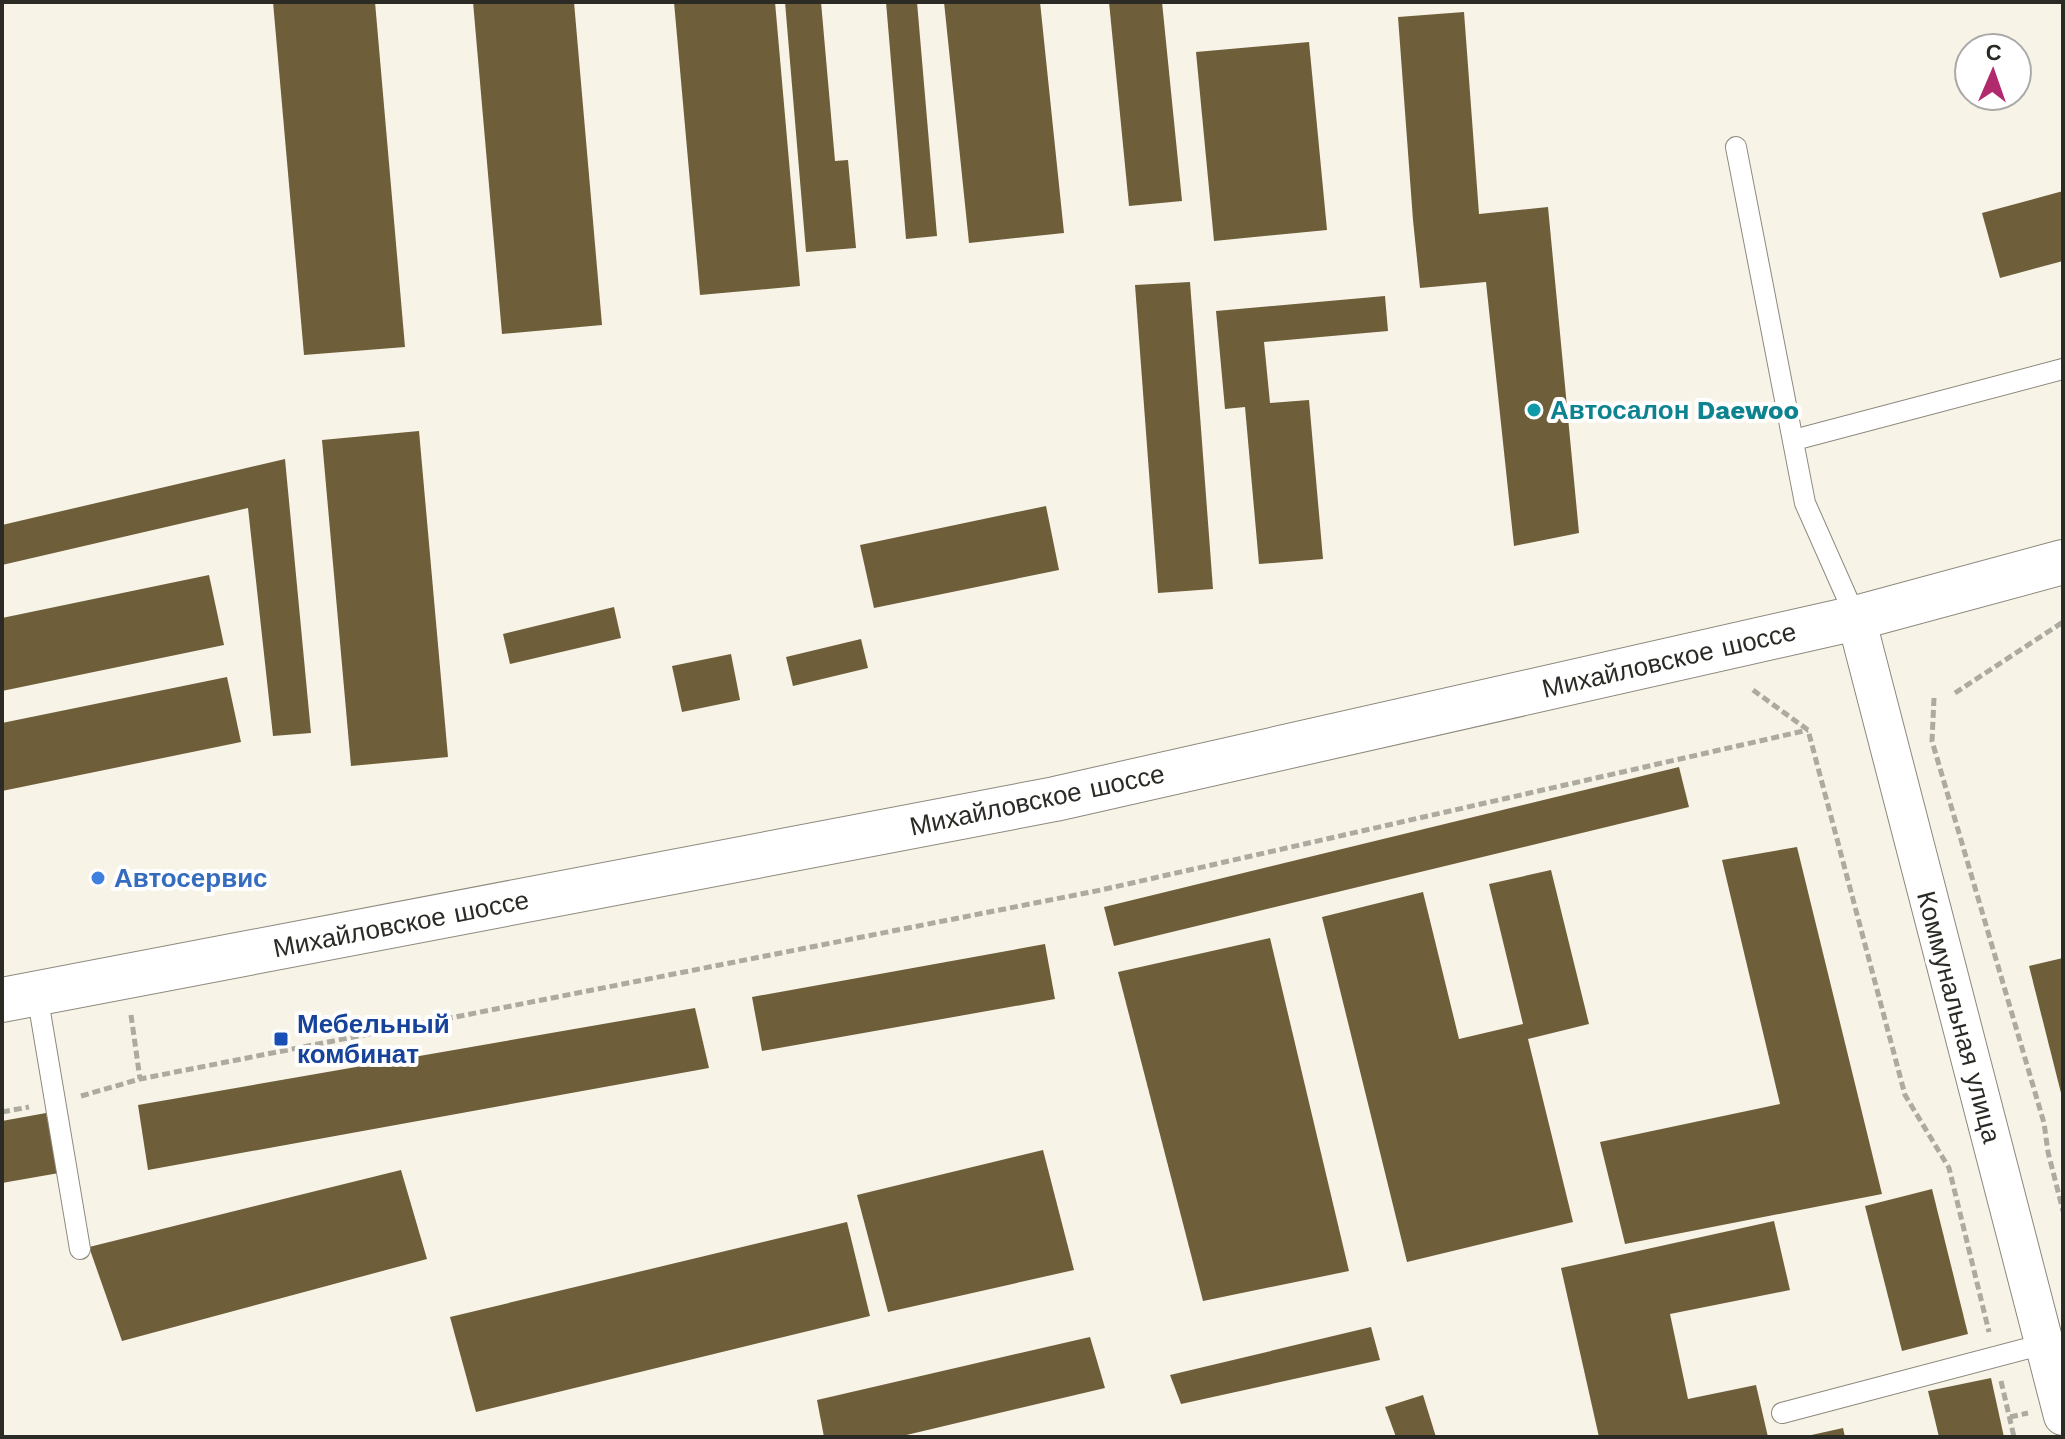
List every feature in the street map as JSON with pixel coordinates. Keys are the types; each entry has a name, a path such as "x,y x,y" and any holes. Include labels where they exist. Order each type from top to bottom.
{"main road":[{"name":"Михайловское шоссе","path":"20,997 1055,799 1856,618 2063,562"}],"street":[{"name":"Коммунальная улица","path":"1856,618 2063,1416"}],"lane":[{"path":"1736,147 1805,503 1856,618"},
{"path":"1794,440 2063,369"},
{"path":"20,997 57,1102 80,1249"},
{"path":"1782,1413 2044,1344"}],"path":[{"path":"1955,693 2063,622"},
{"path":"1753,690 1808,730 1905,1095 1949,1168 2014,1437"},
{"path":"1934,698 1932,741 2044,1123 2063,1211"},
{"path":"2,1112 57,1102 140,1079 1101,890 1808,730"}],"building":[{"path":"273,2 375,2 405,347 304,355"},
{"path":"473,2 574,2 602,325 502,334"},
{"path":"674,2 775,2 800,286 700,295"},
{"path":"785,2 821,2 835,161 848,160 856,248 806,252"},
{"path":"886,2 917,2 937,236 906,239"},
{"path":"944,2 1040,2 1064,233 969,243"},
{"path":"1109,2 1162,2 1182,201 1129,206"},
{"name":"Автосалон Daewoo","path":"1464,12 1479,214 1548,207 1579,533 1514,546 1486,282 1420,288 1413,220 1398,17"},
{"path":"1309,42 1327,230 1214,241 1196,52"},
{"path":"2063,191 2063,261 2000,278 1982,213"},
{"path":"1190,282 1213,589 1158,593 1135,285"},
{"path":"1385,296 1388,331 1264,342 1270,403 1309,400 1323,559 1259,564 1245,407 1225,409 1216,311"},
{"path":"419,431 448,757 351,766 322,440"},
{"path":"285,459 311,733 273,736 248,508 2,565 2,525"},
{"path":"1046,506 1059,570 874,608 860,545"},
{"path":"209,575 224,645 2,691 2,618"},
{"path":"614,607 621,638 510,664 503,634"},
{"path":"861,639 868,668 793,686 786,657"},
{"path":"731,654 740,700 682,712 672,666"},
{"path":"227,677 241,742 2,791 2,723"},
{"path":"1679,767 1689,807 1114,946 1104,907"},
{"path":"1797,847 1882,1194 1625,1244 1600,1142 1780,1104 1722,860"},
{"path":"1551,870 1589,1024 1528,1039 1573,1222 1407,1262 1322,917 1423,892 1459,1039 1523,1024 1489,884"},
{"path":"1270,938 1349,1271 1203,1301 1118,972"},
{"path":"1045,944 1055,999 762,1051 752,997"},
{"path":"2063,958 2063,1097 2062,1097 2029,966"},
{"path":"695,1008 709,1068 148,1170 138,1105"},
{"path":"46,1113 59,1173 2,1183 2,1121"},
{"path":"1043,1150 1074,1270 888,1312 857,1195"},
{"path":"401,1170 427,1259 122,1341 89,1247"},
{"path":"1932,1189 1968,1334 1902,1351 1865,1206"},
{"path":"1774,1221 1790,1290 1670,1314 1688,1399 1756,1385 1768,1437 1599,1437 1561,1268"},
{"path":"847,1222 870,1316 476,1412 450,1317"},
{"path":"1371,1327 1380,1360 1181,1404 1170,1375"},
{"path":"1090,1337 1105,1388 898,1437 824,1437 817,1400"},
{"path":"1991,1378 2004,1437 1939,1437 1928,1391"},
{"path":"1423,1395 1436,1437 1396,1437 1385,1407"},
{"path":"1843,1428 1845,1437 1807,1437 1807,1436"}],"place":[{"name":"Автосалон Daewoo","path":"1534,410"},
{"name":"Автосервис","path":"98,878"},
{"name":"Мебельный комбинат","path":"281,1039"}]}
